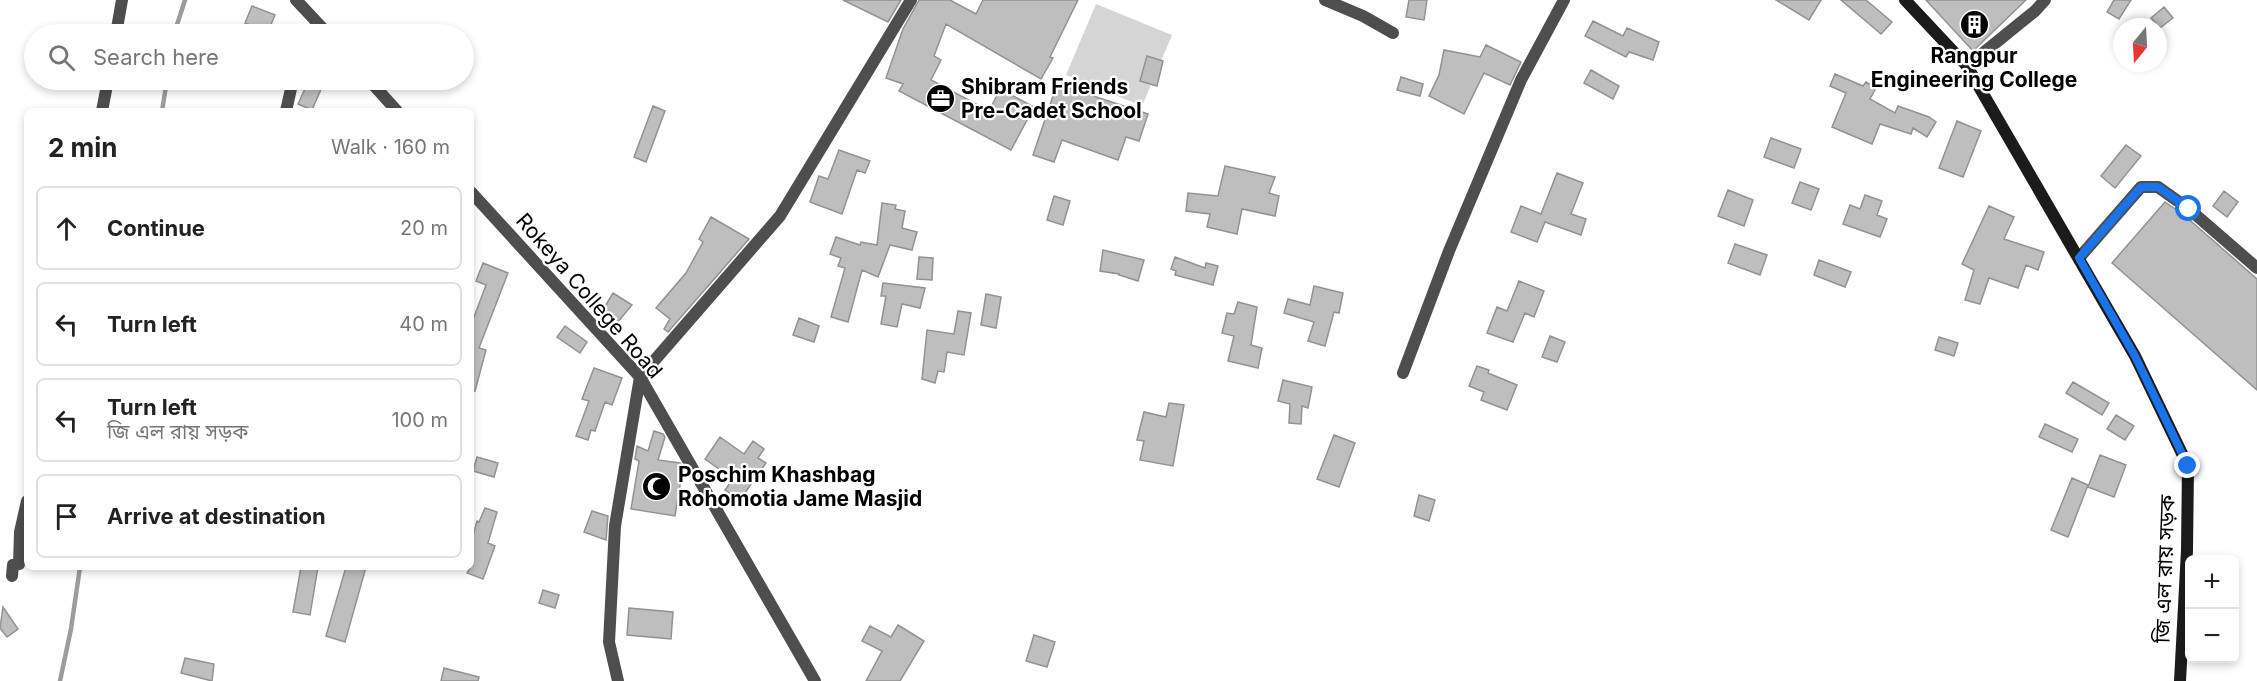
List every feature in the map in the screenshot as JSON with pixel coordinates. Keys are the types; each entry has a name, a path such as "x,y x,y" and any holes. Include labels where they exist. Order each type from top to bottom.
{"main road":[{"name":"জি এল রায় সড়ক","path":"1905,0 1967,66 2135,356 2188,466 2187,550 2180,681"}],"street":[{"path":"118,24 122,0"},
{"path":"618,681 609,642 615,525 640,377 780,216 911,0"},
{"path":"1324,0 1363,16 1393,33"},
{"path":"1402,373 1449,251 1521,80 1564,0"},
{"path":"1967,66 2035,11 2045,0"},
{"path":"300,1 318,24"},
{"path":"103,108 106,90"},
{"path":"287,108 291,90"},
{"path":"378,90 394,108"},
{"path":"2079,258 2141,187 2158,187 2189,209 2257,268"},
{"name":"Rokeya College Road","path":"474,195 640,377 815,681"},
{"path":"12,576 13,565 19,564 20,532 24,514"}],"shaded area":[{"path":"1096,4 1172,35 1142,106 1066,75"}],"building":[{"path":"843,0 901,0 888,22"},
{"path":"919,0 950,0 976,14 983,0 1078,0 1050,57 1053,58 1041,79 946,24 934,56 941,60 931,80 989,111 1000,89 1034,107 1011,150 899,91 903,84 886,78 903,29"},
{"path":"1409,0 1427,0 1424,20 1406,17"},
{"path":"1776,0 1821,0 1809,20"},
{"path":"1841,0 1866,0 1892,22 1881,34"},
{"name":"Rangpur Engineering College","path":"1926,0 2026,0 1973,51"},
{"path":"2114,0 2131,0 2120,18 2107,12"},
{"path":"252,6 275,15 271,24 245,23"},
{"path":"2164,7 2173,18 2167,23 2167,18 2151,18"},
{"path":"1593,21 1623,36 1627,28 1659,42 1653,60 1629,52 1626,57 1585,36"},
{"path":"1486,45 1521,62 1510,85 1484,73 1464,114 1429,96 1439,75 1444,50 1480,57"},
{"path":"1147,56 1163,61 1157,86 1140,81"},
{"path":"1591,70 1619,86 1613,99 1584,83"},
{"path":"1835,74 1863,86 1866,82 1876,88 1870,99 1895,113 1898,106 1929,117 1936,122 1927,137 1913,128 1911,134 1880,124 1872,144 1832,127 1846,93 1830,86"},
{"path":"1401,77 1423,84 1420,96 1397,90"},
{"path":"1057,84 1148,114 1139,141 1126,137 1118,160 1062,140 1054,162 1033,155"},
{"path":"304,90 321,90 313,108 298,104"},
{"path":"653,106 665,111 646,162 634,157"},
{"path":"1957,121 1981,131 1963,177 1939,168"},
{"path":"1771,138 1801,149 1794,168 1764,157"},
{"path":"2126,145 2141,156 2115,188 2101,176"},
{"path":"839,150 870,161 865,173 857,170 842,214 810,202 819,176 828,179"},
{"path":"1225,166 1275,177 1269,193 1279,196 1275,216 1242,209 1237,234 1207,227 1210,214 1186,211 1188,193 1218,196"},
{"path":"1557,173 1583,183 1571,214 1586,219 1581,235 1545,222 1537,242 1511,232 1521,206 1541,214"},
{"path":"1800,182 1819,189 1811,210 1792,203"},
{"path":"1728,190 1753,200 1744,226 1718,216"},
{"path":"2224,191 2238,202 2227,217 2213,206"},
{"path":"1865,195 1882,201 1877,215 1887,219 1880,237 1843,224 1850,205 1860,209"},
{"path":"1054,196 1070,201 1063,225 1047,220"},
{"path":"2165,202 2184,215 2257,279 2257,390 2112,263"},
{"path":"882,203 896,205 895,209 905,211 902,228 917,232 912,250 890,245 878,277 862,270 848,322 831,317 845,268 838,266 841,258 830,254 836,237 860,245 861,242 877,245"},
{"path":"1989,206 2014,217 2004,239 2044,252 2038,270 2026,265 2018,288 1989,278 1980,304 1965,300 1974,270 1962,264"},
{"path":"711,217 749,239 668,332 664,329 670,319 656,308 686,273 703,242 699,239"},
{"path":"1735,244 1767,255 1760,275 1728,263"},
{"path":"1103,250 1144,260 1138,281 1119,274 1100,271"},
{"path":"919,257 933,258 932,280 917,279"},
{"path":"1175,257 1205,268 1206,263 1218,266 1213,285 1175,275 1176,271 1171,269"},
{"path":"1819,260 1851,272 1845,287 1814,275"},
{"path":"483,263 508,273 479,348 486,350 475,391 474,317 486,285 476,281"},
{"path":"1519,281 1544,291 1534,317 1525,313 1513,342 1487,333 1497,307 1507,311"},
{"path":"883,283 925,288 920,308 902,304 897,327 881,324 886,296 881,296"},
{"path":"1314,286 1343,293 1339,313 1334,312 1325,346 1308,341 1314,322 1284,313 1288,299 1310,305"},
{"path":"613,293 632,305 617,323 602,311"},
{"path":"986,294 1001,297 996,328 981,325"},
{"path":"1238,302 1257,307 1251,345 1262,348 1258,368 1228,361 1234,336 1222,333 1227,313 1234,314"},
{"path":"958,311 971,313 964,355 947,352 944,372 938,371 935,383 922,379 927,330 954,334"},
{"path":"799,318 819,326 814,342 793,335"},
{"path":"565,326 587,342 580,353 557,337"},
{"path":"1550,336 1565,342 1557,362 1542,357"},
{"path":"1939,337 1958,343 1954,356 1935,350"},
{"path":"1477,366 1517,385 1507,410 1481,400 1484,392 1469,386"},
{"path":"594,368 622,378 612,405 605,402 595,431 591,430 588,440 576,436 589,401 582,399"},
{"path":"1283,380 1312,387 1308,408 1302,406 1301,424 1289,423 1290,404 1278,401"},
{"path":"2073,382 2109,403 2102,415 2066,393"},
{"path":"1169,403 1184,405 1173,466 1140,460 1144,441 1137,440 1144,412 1166,417"},
{"path":"2116,415 2134,426 2125,440 2107,429"},
{"path":"2045,424 2078,439 2072,452 2039,437"},
{"name":"Poschim Khashbag Rohomotia Jame Masjid","path":"654,431 665,437 658,460 680,463 683,467 675,516 631,509 639,461 635,459 637,446 648,451"},
{"path":"1334,435 1355,443 1339,487 1317,479"},
{"path":"720,437 744,454 753,441 764,449 758,458 766,463 740,500 725,490 733,479 705,459"},
{"path":"2100,455 2126,465 2114,497 2088,487"},
{"path":"477,457 498,463 494,477 474,471"},
{"path":"2072,478 2088,485 2068,537 2051,530"},
{"path":"1419,495 1435,500 1429,521 1414,516"},
{"path":"485,508 497,512 488,543 495,546 483,579 467,573 469,570 474,570 474,532 477,521 479,522"},
{"path":"592,511 608,516 606,540 584,532"},
{"path":"300,570 318,570 310,615 293,612"},
{"path":"345,570 365,570 345,642 326,636"},
{"path":"543,590 559,595 555,608 539,603"},
{"path":"3,607 18,629 7,637 0,628"},
{"path":"629,608 673,612 671,639 627,635"},
{"path":"898,625 924,641 900,681 866,681 882,651 862,641 870,626 891,637"},
{"path":"1034,635 1055,642 1047,667 1026,661"},
{"path":"185,658 214,664 212,681 181,673"},
{"path":"444,668 479,677 478,681 441,681"}],"waterway":[{"path":"177,24 185,0"},
{"path":"162,108 165,90"},
{"path":"60,681 71,629 80,570"}],"place":[{"name":"Rangpur Engineering College","path":"1974,25"},
{"name":"Shibram Friends Pre-Cadet School","path":"940,99"},
{"name":"Poschim Khashbag Rohomotia Jame Masjid","path":"657,487"}],"route":[{"path":"2188,466 2135,356 2079,258 2141,187 2158,187 2189,209"}]}
